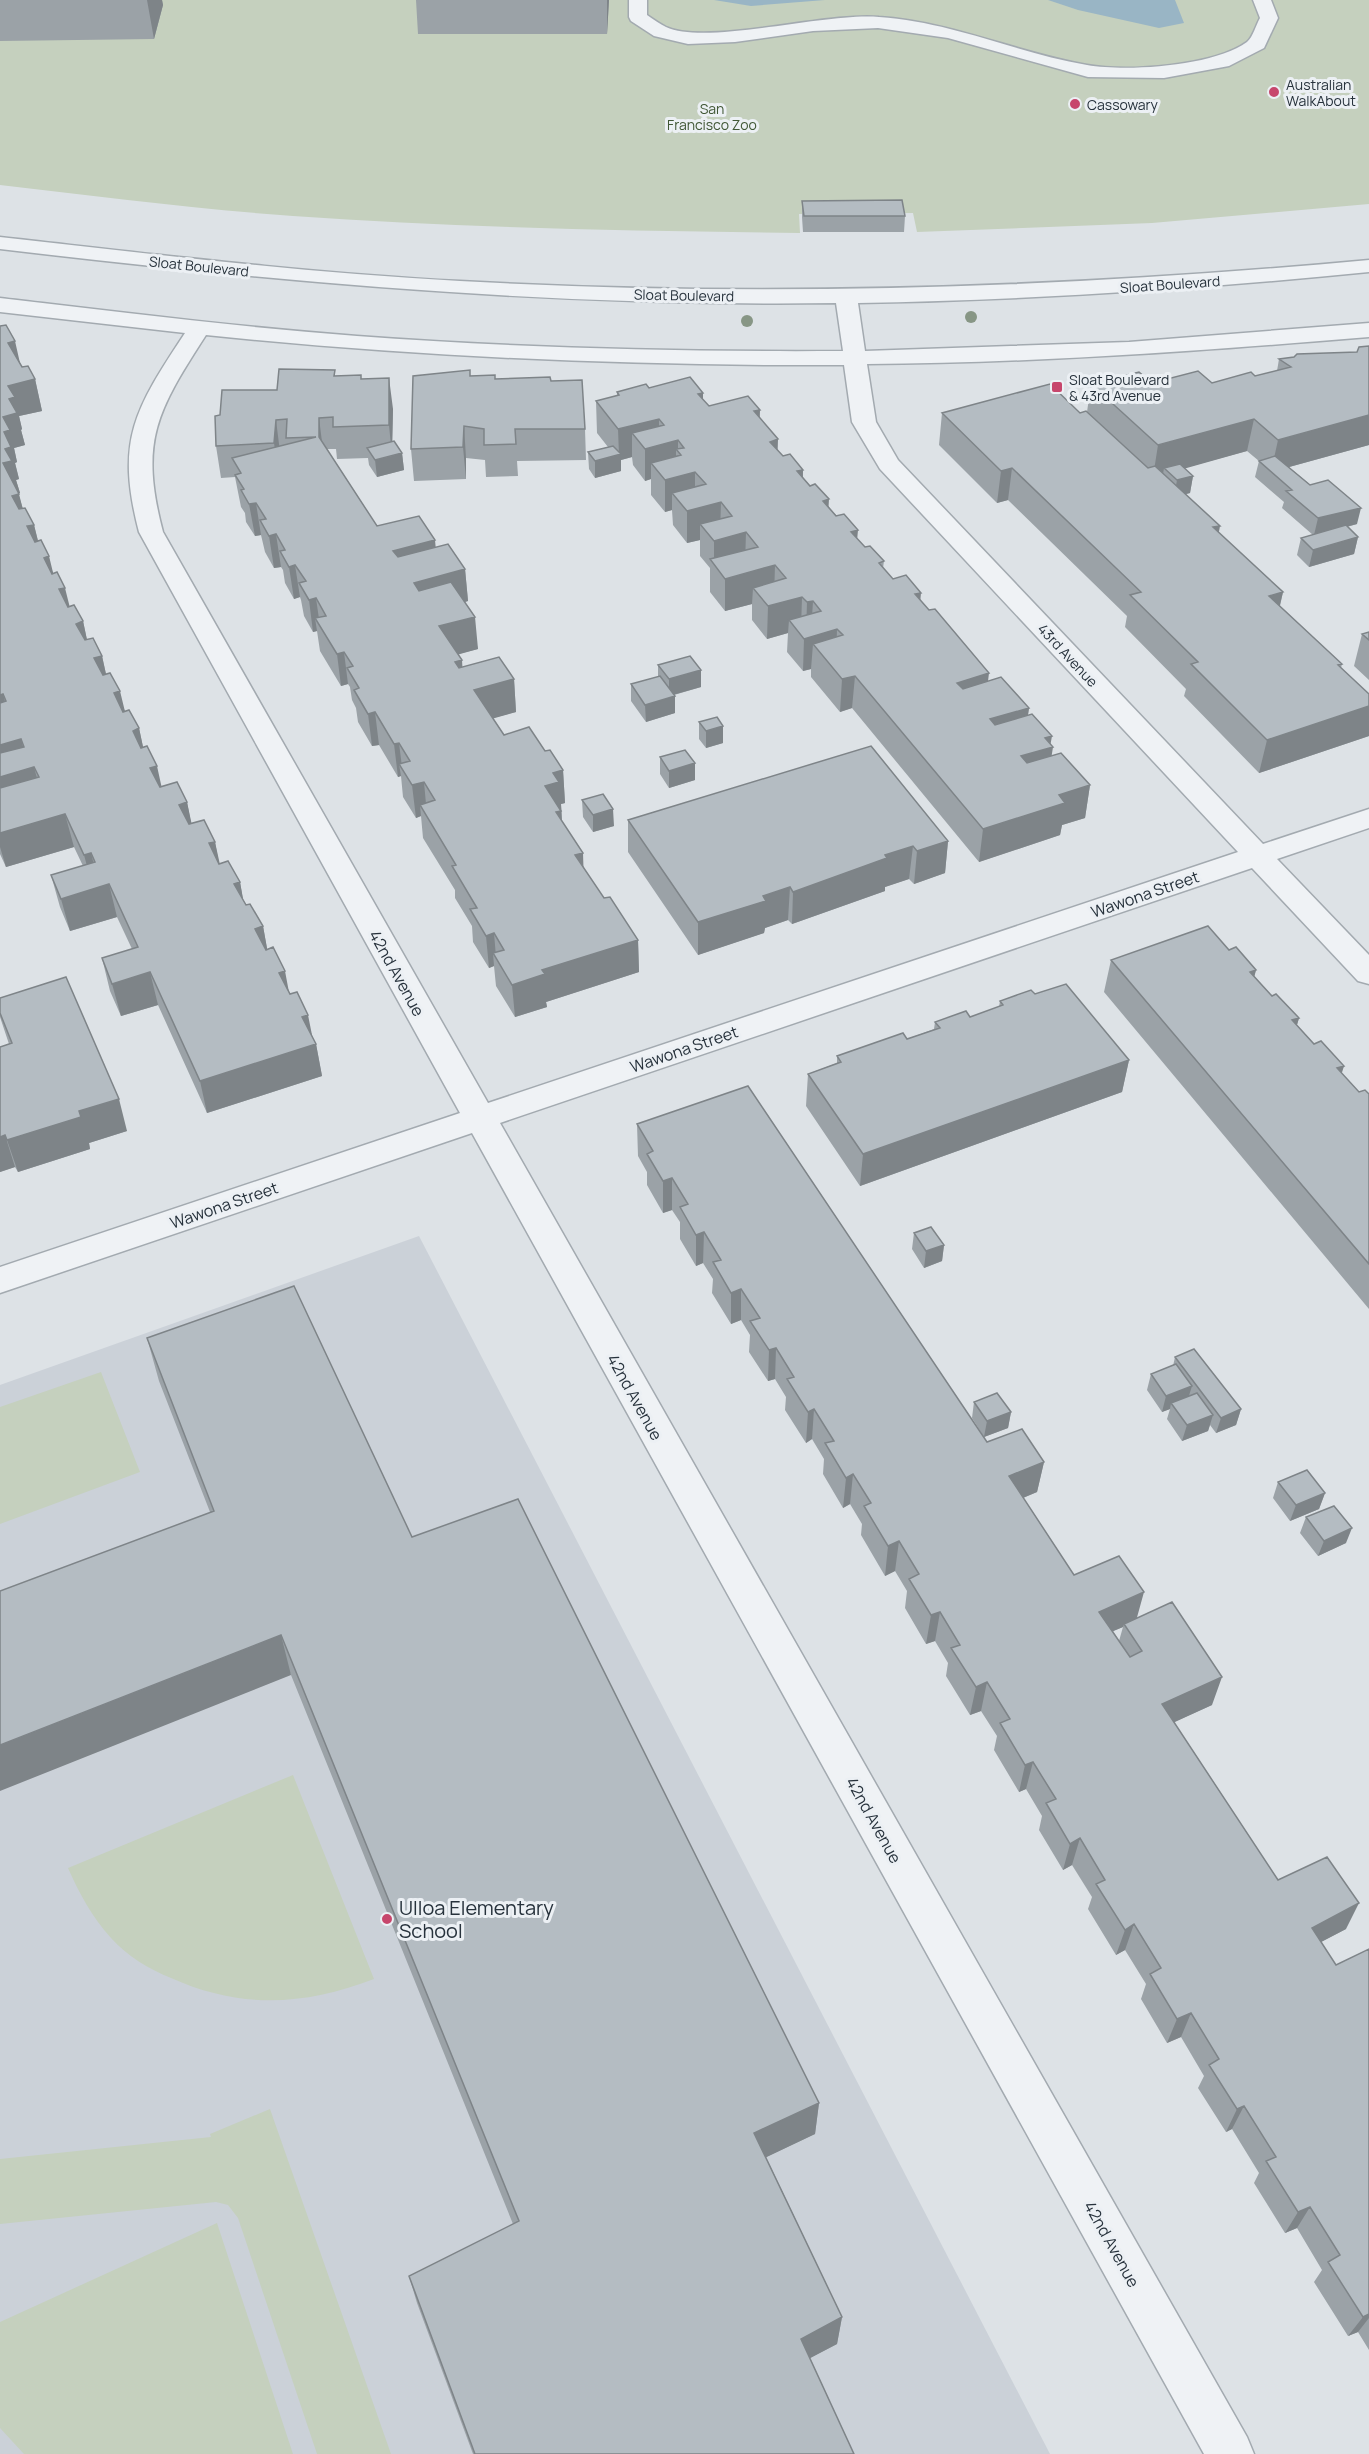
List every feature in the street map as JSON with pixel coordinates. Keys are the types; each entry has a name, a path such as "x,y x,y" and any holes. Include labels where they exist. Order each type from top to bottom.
{"street":[{"path":"638,0 638,17 661,32 688,38 735,36 813,25 878,22 949,33 1088,71 1164,72 1222,62 1257,44 1269,18 1262,0"},
{"name":"Sloat Boulevard","path":"0,243 224,269 449,287 657,295 846,296 1091,289 1369,267"},
{"name":"43rd Avenue","path":"846,296 864,422 888,464 1369,974"},
{"path":"0,305 199,328 412,346 710,358 854,358 1106,350 1369,330"},
{"name":"42nd Avenue","path":"199,328 160,389 146,418 139,446 137,472 141,502 151,532 1230,2454"},
{"name":"Wawona Street","path":"0,1280 1369,818"}],"shaded area":[{"name":"Ulloa Elementary School","path":"419,1236 1050,2454 0,2454 0,1385"}],"green space":[{"name":"San Francisco Zoo","path":"0,0 1369,0 1369,204 1152,223 917,232 913,213 799,214 800,233 546,228 356,220 220,210 0,185"},
{"path":"101,1372 140,1472 0,1524 0,1407"},
{"path":"293,1775 374,1979 322,1995 297,1999 247,1999 197,1988 163,1974 131,1956 117,1945 86,1904 68,1868"},
{"path":"270,2109 391,2454 317,2454 238,2218 228,2205 216,2202 0,2224 0,2159 211,2137 210,2134"},
{"path":"217,2223 293,2454 24,2454 0,2428 0,2322"}],"water":[{"path":"714,0 825,0 751,6"},
{"path":"1048,0 1175,0 1184,23 1159,28 1078,10"}],"building":[{"path":"902,200 905,216 804,216 802,201"},
{"path":"6,325 15,341 8,343 22,367 28,366 35,379 8,386 15,397 9,399 17,413 3,417 10,430 4,432 11,447 5,449 12,461 3,463 19,494 12,496 19,509 25,508 34,525 27,526 35,542 41,540 49,556 44,558 52,574 57,572 65,588 59,589 68,607 74,605 83,621 76,624 85,640 93,638 102,656 94,658 103,675 110,673 120,691 114,693 123,712 129,710 139,728 133,731 141,748 147,746 157,766 150,768 160,787 177,782 187,802 179,805 189,824 204,820 215,842 209,843 219,864 228,861 240,882 234,884 246,905 250,904 263,926 255,929 266,950 273,947 285,971 279,973 290,994 297,992 308,1015 302,1017 316,1044 200,1081 150,972 112,984 102,958 138,947 109,884 61,899 51,875 95,862 91,853 84,855 65,814 0,833 0,788 39,777 34,767 0,777 0,753 24,747 21,739 0,745 0,703 6,701 3,694 0,695 0,326"},
{"path":"1369,346 1369,415 1278,440 1254,419 1158,445 1091,384 1139,372 1152,383 1198,371 1212,383 1251,372 1255,376 1291,367 1279,359 1294,357 1297,354 1357,352 1359,347"},
{"path":"279,369 335,370 334,376 361,375 361,379 389,378 389,425 333,427 333,417 319,418 319,437 377,526 419,516 435,540 393,551 398,557 448,544 465,569 414,583 419,591 451,582 475,617 439,626 462,660 455,662 459,668 499,657 514,679 474,690 504,735 529,727 545,751 550,750 563,770 553,773 559,782 545,786 561,811 556,812 583,853 575,855 604,898 610,897 638,940 542,970 545,974 512,985 493,953 504,950 494,933 486,936 470,909 477,908 452,866 456,865 420,805 435,800 424,782 412,785 399,764 410,761 399,743 394,744 375,712 368,714 354,690 359,688 347,668 353,666 344,652 337,654 315,618 326,616 316,598 309,600 299,583 306,581 295,565 289,567 280,551 285,550 276,534 269,536 260,520 266,519 256,503 249,504 241,490 244,489 235,475 241,473 232,458 316,437 286,438 287,419 276,420 274,443 216,446 215,416 220,415 222,390 277,390"},
{"path":"470,370 470,376 495,375 495,379 550,377 551,381 582,380 585,429 515,429 516,444 484,445 484,429 464,426 463,447 411,449 413,376"},
{"path":"690,377 703,393 698,394 709,406 748,396 760,410 754,411 778,439 770,442 783,456 790,454 803,470 797,471 810,486 815,484 829,499 823,501 836,516 844,514 858,530 851,532 865,547 870,546 884,561 879,563 893,579 906,575 921,593 915,594 929,610 935,609 989,673 957,683 963,689 1001,677 1029,708 990,719 995,725 1032,714 1052,736 1045,738 1053,747 1021,756 1027,763 1061,753 1090,785 1059,795 1065,803 983,829 855,676 842,679 813,644 843,635 837,629 804,639 789,620 821,611 813,601 807,602 802,597 768,606 753,588 786,578 775,565 725,579 710,559 758,547 746,532 714,541 700,524 732,516 721,502 687,511 672,493 706,484 695,472 665,480 651,463 681,455 676,449 684,448 678,440 645,449 632,433 664,425 659,419 618,429 596,401 646,384 649,388"},
{"path":"1050,384 1080,413 1086,411 1148,468 1155,466 1220,526 1213,527 1283,592 1269,596 1342,664 1338,665 1369,694 1369,706 1267,740 1191,664 1198,662 1130,595 1141,592 1012,468 1001,471 942,413"},
{"path":"394,441 402,453 375,460 367,448"},
{"path":"613,446 621,454 595,461 588,452"},
{"path":"1275,456 1310,485 1328,480 1361,508 1318,518 1286,491 1292,490 1259,461"},
{"path":"1180,464 1193,476 1177,480 1164,468"},
{"path":"1346,525 1358,537 1313,550 1301,538"},
{"path":"1369,632 1369,640 1362,634"},
{"path":"690,656 701,670 669,679 658,665"},
{"path":"660,676 675,696 645,705 631,684"},
{"path":"717,717 723,726 706,731 699,722"},
{"path":"871,746 948,841 917,851 913,846 885,855 887,858 793,892 790,887 763,896 766,901 698,922 628,820"},
{"path":"685,750 695,763 669,771 660,757"},
{"path":"603,794 613,809 593,815 582,800"},
{"path":"1208,926 1229,950 1236,947 1256,970 1250,972 1272,996 1276,994 1299,1018 1292,1020 1314,1044 1321,1041 1344,1066 1337,1068 1359,1092 1365,1090 1369,1094 1369,1264 1111,960"},
{"path":"66,977 119,1099 79,1111 81,1117 7,1140 5,1135 0,1137 0,1047 12,1043 0,1013 0,998"},
{"path":"1066,984 1129,1060 863,1154 808,1074 841,1062 837,1056 903,1033 907,1039 940,1028 935,1022 966,1011 970,1017 1003,1005 1000,1001 1031,990 1035,994"},
{"path":"748,1086 987,1442 1022,1429 1044,1462 1009,1476 1074,1575 1119,1556 1144,1592 1099,1612 1130,1657 1142,1651 1124,1624 1172,1602 1222,1677 1162,1704 1278,1880 1327,1857 1359,1903 1312,1928 1336,1965 1369,1949 1369,2314 1363,2317 1328,2262 1340,2255 1310,2207 1298,2212 1266,2161 1276,2157 1244,2106 1237,2109 1209,2065 1219,2059 1191,2013 1177,2019 1150,1974 1161,1968 1134,1924 1125,1930 1096,1884 1105,1880 1080,1838 1070,1844 1046,1803 1056,1799 1033,1762 1025,1765 1000,1723 1010,1719 987,1682 976,1687 951,1648 960,1645 940,1612 931,1615 909,1579 919,1574 899,1541 888,1546 864,1506 871,1503 853,1474 846,1478 825,1443 834,1441 814,1409 808,1412 787,1379 794,1377 776,1348 769,1350 750,1321 760,1318 741,1289 731,1293 713,1262 721,1260 704,1232 696,1235 680,1207 688,1204 672,1178 663,1181 647,1154 653,1151 637,1124"},
{"path":"931,1227 944,1245 926,1251 914,1233"},
{"path":"294,1286 412,1537 518,1499 819,2103 754,2133 842,2317 801,2339 854,2454 475,2454 409,2276 519,2221 281,1635 0,1745 0,1591 214,1511 147,1338"},
{"path":"1194,1349 1241,1409 1221,1418 1175,1357"},
{"path":"1176,1364 1192,1386 1166,1396 1151,1374"},
{"path":"997,1393 1011,1412 987,1421 974,1402"},
{"path":"1197,1393 1213,1415 1187,1425 1171,1403"},
{"path":"1307,1470 1325,1493 1296,1505 1278,1482"},
{"path":"1334,1506 1352,1528 1324,1541 1306,1517"}],"place":[{"name":"Australian WalkAbout","path":"1274,92"},
{"name":"Cassowary","path":"1075,104"},
{"name":"Sloat Boulevard & 43rd Avenue","path":"1057,387"},
{"name":"Ulloa Elementary School","path":"387,1919"}]}
